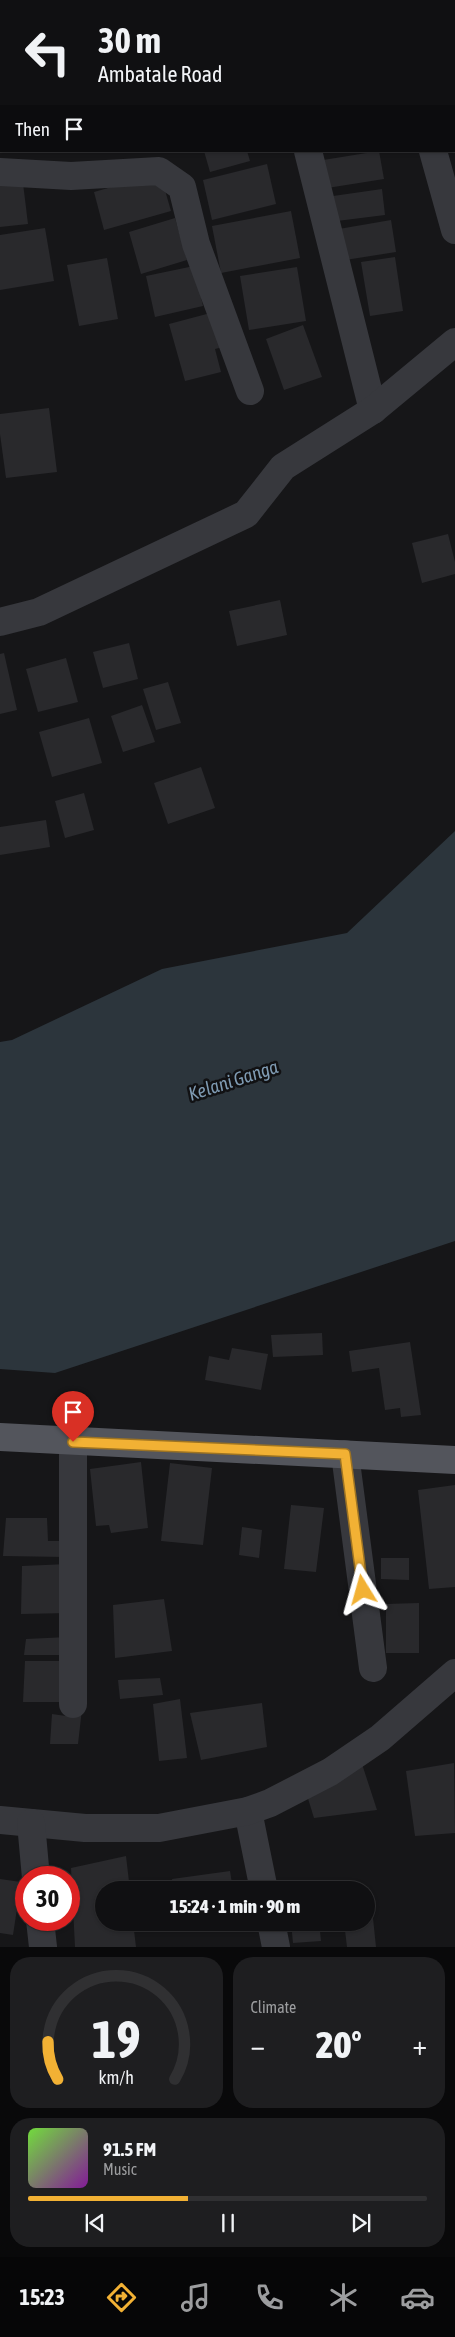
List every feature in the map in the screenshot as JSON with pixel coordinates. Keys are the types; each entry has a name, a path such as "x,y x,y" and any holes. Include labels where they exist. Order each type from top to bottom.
{"main road":[{"path":"0,1437 455,1460"}],"street":[{"path":"308,152 373,410"},
{"path":"433,152 455,230"},
{"path":"0,172 71,176 159,170 182,188 196,244 250,391"},
{"path":"0,622 39,612 246,514 283,467 373,410 455,342"},
{"path":"73,1442 73,1704"},
{"path":"345,1454 373,1668"},
{"path":"0,1820 85,1828 159,1828 248,1811 270,1803 313,1781 366,1748 455,1673"},
{"path":"248,1811 262,1881"},
{"path":"31,1824 35,1866"},
{"path":"41,1931 43,1947"},
{"path":"273,1931 276,1947"}],"water":[{"name":"Kelani Ganga","path":"455,831 455,1241 55,1373 0,1369 0,1042 12,1040 162,969 347,933"}],"building":[{"path":"204,152 247,152 250,161 210,172"},
{"path":"379,152 384,179 321,189 317,161"},
{"path":"267,164 276,204 212,220 203,180"},
{"path":"160,173 171,211 104,230 94,192"},
{"path":"22,175 28,224 0,227 0,178"},
{"path":"382,189 385,215 329,222 326,197"},
{"path":"291,211 300,258 221,273 212,226"},
{"path":"175,218 187,260 141,274 129,232"},
{"path":"391,220 396,252 339,261 333,230"},
{"path":"45,228 54,281 0,290 0,235"},
{"path":"395,257 403,311 370,316 361,262"},
{"path":"107,258 118,319 79,326 67,265"},
{"path":"194,266 203,306 155,317 146,276"},
{"path":"297,267 306,321 249,330 240,276"},
{"path":"218,311 227,346 215,349 221,372 185,381 169,324"},
{"path":"303,325 322,377 284,390 266,339"},
{"path":"49,408 57,472 6,478 0,434 0,414"},
{"path":"448,534 455,562 455,574 422,583 412,543"},
{"path":"280,600 287,635 237,646 229,611"},
{"path":"129,643 138,679 103,688 93,652"},
{"path":"4,653 17,710 0,714 0,654"},
{"path":"66,658 78,702 38,712 26,669"},
{"path":"168,682 181,723 156,730 143,689"},
{"path":"142,705 155,742 123,752 111,716"},
{"path":"89,718 102,763 52,777 39,732"},
{"path":"201,767 215,808 168,824 154,783"},
{"path":"84,793 94,830 65,838 55,801"},
{"path":"46,820 50,847 0,855 0,827"},
{"path":"322,1333 323,1355 273,1357 271,1335"},
{"path":"410,1342 421,1415 401,1417 400,1408 385,1410 379,1368 352,1372 349,1351"},
{"path":"232,1348 268,1354 261,1390 205,1380 209,1356 229,1360"},
{"path":"141,1462 148,1528 111,1533 109,1525 96,1526 90,1469"},
{"path":"170,1463 212,1468 203,1545 161,1541"},
{"path":"455,1485 455,1587 429,1589 418,1490"},
{"path":"291,1505 324,1508 316,1572 284,1569"},
{"path":"6,1518 47,1518 48,1541 65,1541 65,1557 3,1556"},
{"path":"242,1527 262,1530 259,1558 239,1555"},
{"path":"381,1558 409,1558 409,1580 381,1579"},
{"path":"68,1564 69,1613 21,1614 22,1566"},
{"path":"164,1599 172,1651 115,1658 113,1605"},
{"path":"419,1603 419,1653 386,1653 386,1604"},
{"path":"68,1637 66,1655 24,1655 26,1639"},
{"path":"25,1661 63,1661 65,1702 23,1702"},
{"path":"160,1678 163,1695 120,1699 118,1680"},
{"path":"180,1699 187,1758 159,1761 153,1704"},
{"path":"262,1703 267,1747 201,1760 190,1713"},
{"path":"67,1709 82,1709 78,1744 50,1744 52,1714 66,1716"},
{"path":"454,1763 455,1833 415,1836 406,1771"},
{"path":"362,1764 377,1810 314,1818 306,1792"},
{"path":"126,1856 129,1881 95,1881 95,1931 134,1931 136,1947 75,1947 74,1931 80,1931 80,1866"},
{"path":"230,1871 232,1881 172,1881 172,1879"},
{"path":"0,1879 15,1881 15,1922 13,1935 0,1933"},
{"path":"292,1931 320,1931 321,1941 293,1943"},
{"path":"345,1931 374,1931 376,1947 347,1947"}],"route":[{"path":"73,1442 345,1454 363,1590"}]}
